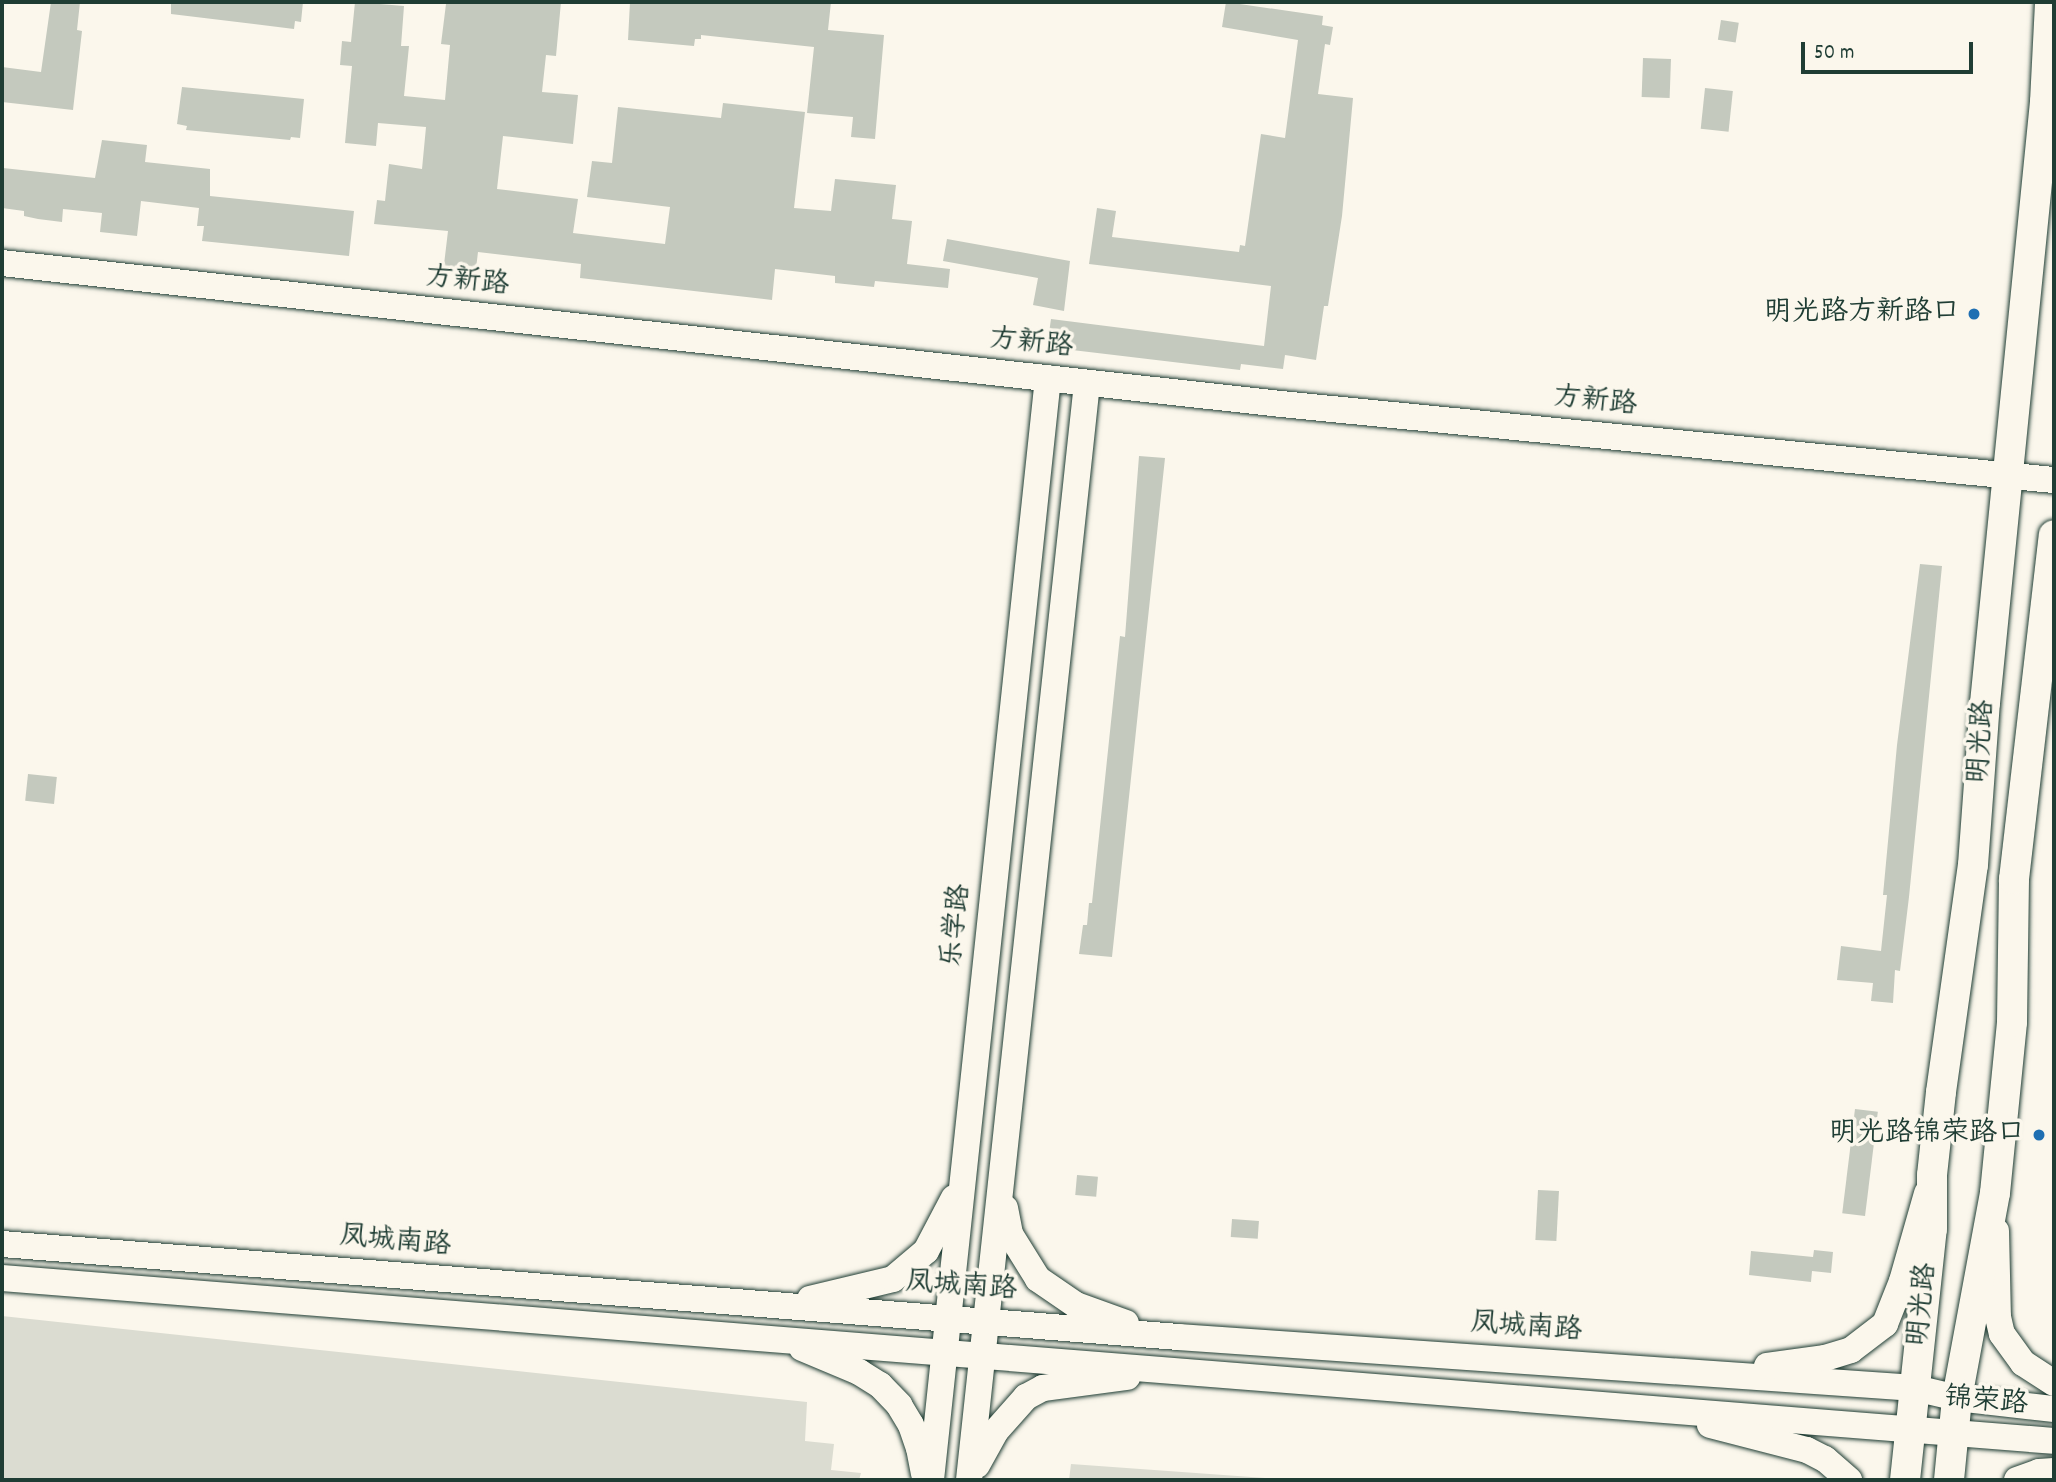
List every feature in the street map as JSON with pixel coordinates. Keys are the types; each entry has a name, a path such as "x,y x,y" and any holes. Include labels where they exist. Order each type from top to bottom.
{"main road":[{"name":"明光路","path":"1905,1480 1932,1229 1932,1175 1973,865 1984,703 2045,102 2050,2"},
{"name":"明光路","path":"1949,1480 1957,1398 1995,1193 2012,1022 2014,879 2054,535"}],"street":[{"name":"方新路","path":"2,263 1087,383 2054,480"},
{"name":"乐学路","path":"931,1480 1048,378"},
{"path":"971,1480 1087,383"},
{"path":"776,1305 873,1286 903,1272 926,1251 963,1173"},
{"path":"1708,1373 1825,1359 1851,1350 1872,1336 1885,1324 1893,1310 1932,1175"},
{"path":"1002,1179 1010,1234 1038,1279 1076,1305 1119,1321 1178,1336"},
{"path":"1995,1193 1998,1317 2002,1334 2023,1363 2054,1383"},
{"name":"凤城南路","path":"2,1244 1178,1336 1915,1388"},
{"path":"2,1278 1911,1427"},
{"path":"774,1339 859,1371 880,1385 899,1405 911,1425 925,1480"},
{"path":"971,1480 982,1451 1026,1397 1043,1388 1174,1370"},
{"name":"锦荣路","path":"1915,1388 1957,1398 2054,1409"},
{"path":"1620,1405 1784,1442 1825,1459 1849,1480"},
{"name":"锦荣路","path":"1911,1427 2054,1441"},
{"path":"2017,1480 2039,1472 2054,1471"}],"shaded area":[{"path":"2,1316 807,1402 805,1441 834,1444 831,1470 861,1473 859,1480 2,1480"},
{"path":"1071,1464 1293,1480 1069,1480"}],"building":[{"path":"51,2 80,2 77,30 82,31 73,110 2,102 2,67 41,72"},
{"path":"171,2 303,2 301,22 295,21 294,29 171,14"},
{"path":"355,2 404,6 401,46 409,46 404,96 445,100 450,45 441,44 446,4 561,2 556,56 546,55 542,92 578,95 573,144 503,136 497,189 578,199 573,233 665,244 670,207 587,197 592,161 612,163 618,107 721,118 723,103 805,112 794,208 831,211 835,179 896,185 892,219 912,221 907,264 950,269 948,288 875,281 874,287 835,283 835,276 775,269 772,300 580,278 581,264 478,252 475,277 443,273 448,231 374,224 377,200 385,201 389,164 422,169 426,127 378,123 376,146 345,143 352,66 340,65 342,41 351,42"},
{"path":"630,2 831,2 828,30 884,35 875,139 851,137 853,117 807,113 814,47 701,35 701,39 695,39 694,46 628,40"},
{"path":"1226,2 1323,16 1322,25 1333,27 1330,45 1325,44 1318,94 1353,98 1342,216 1328,306 1324,306 1316,360 1285,355 1283,369 1241,364 1240,370 1047,347 1051,319 1264,346 1271,286 1089,264 1097,208 1116,211 1112,237 1239,252 1240,245 1245,246 1261,134 1285,138 1298,40 1222,27"},
{"path":"1721,20 1739,23 1736,43 1718,40"},
{"path":"1643,58 1671,59 1670,98 1642,97"},
{"path":"182,87 304,99 300,138 291,137 290,140 186,130 187,126 177,124"},
{"path":"1705,88 1733,91 1729,132 1701,129"},
{"path":"102,140 147,145 145,162 210,169 210,196 354,211 349,256 202,241 204,226 197,226 199,208 141,201 137,236 100,232 102,213 63,209 62,222 24,216 24,211 2,208 3,168 95,178"},
{"path":"947,239 1070,261 1064,311 1033,305 1038,278 943,261"},
{"path":"1139,456 1165,458 1112,957 1079,954 1083,925 1087,925 1089,903 1092,903 1120,636 1125,637"},
{"path":"1920,564 1942,566 1909,897 1900,971 1895,970 1893,1003 1871,1001 1873,983 1837,980 1841,946 1881,951 1887,895 1883,895 1897,745"},
{"path":"28,774 57,777 54,804 25,801"},
{"path":"1855,1109 1878,1112 1865,1216 1842,1213"},
{"path":"1077,1175 1098,1177 1096,1197 1075,1195"},
{"path":"1538,1190 1559,1191 1556,1241 1535,1240"},
{"path":"1232,1219 1259,1221 1258,1239 1231,1237"},
{"path":"1814,1250 1833,1252 1831,1273 1812,1271 1811,1282 1749,1275 1751,1251 1813,1257"}],"place":[{"name":"明光路方新路口","path":"1974,314"},
{"name":"明光路锦荣路口","path":"2039,1135"}]}
